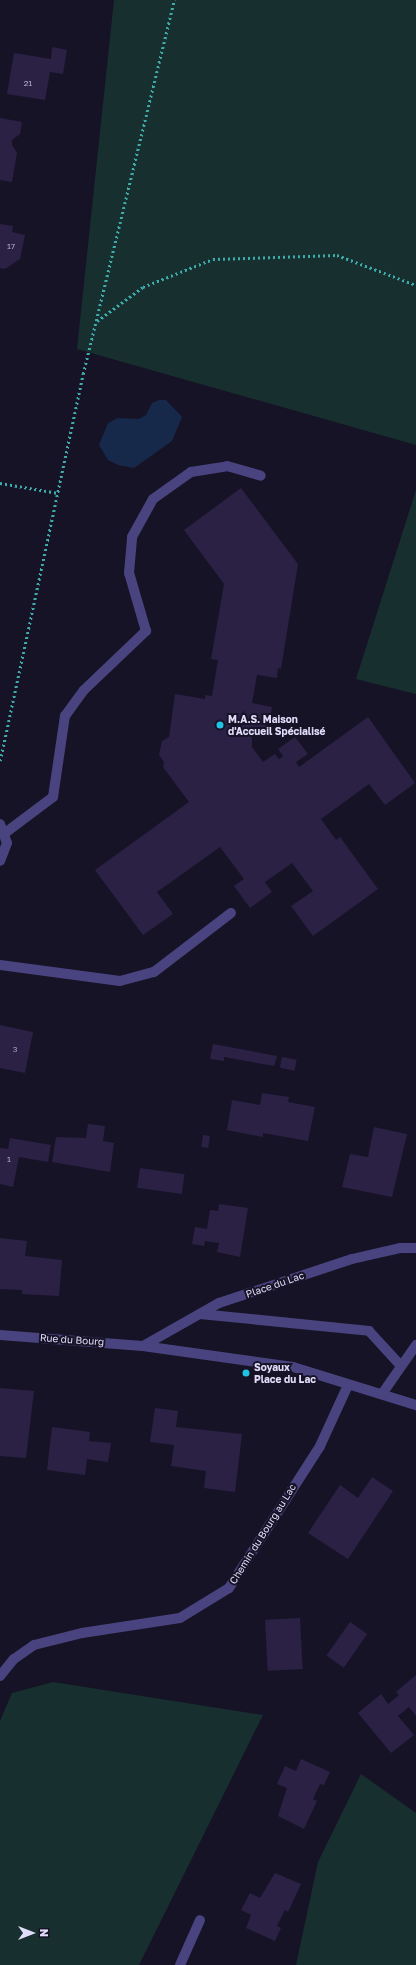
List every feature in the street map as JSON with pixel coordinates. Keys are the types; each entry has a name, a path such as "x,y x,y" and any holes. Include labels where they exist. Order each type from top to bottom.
{"street":[{"path":"6,833 53,797 65,716 84,690 146,631 129,573 132,537 153,499 191,472 227,466 261,476"},
{"path":"0,824 6,833 5,852 0,861"},
{"path":"0,964 120,981 154,972 231,913"},
{"name":"Place du Lac","path":"144,1346 219,1303 352,1259 400,1248 416,1248"},
{"path":"200,1314 369,1331 401,1366"},
{"name":"Rue du Bourg","path":"0,1335 144,1346 293,1367 416,1405"},
{"path":"382,1394 416,1345"},
{"name":"Chemin du Bourg au Lac","path":"0,1676 14,1660 34,1645 82,1633 180,1618 229,1588 320,1446 348,1385"},
{"path":"180,1965 200,1920"}],"path":[{"path":"0,762 96,322 174,0"},
{"path":"96,322 144,287 213,259 337,255 416,285"},
{"path":"0,483 58,493"}],"green space":[{"path":"114,0 416,0 416,445 77,349"},
{"path":"416,490 416,694 356,679"},
{"path":"53,1682 263,1715 139,1965 0,1965 0,1721 12,1693"},
{"path":"361,1774 416,1813 416,1965 296,1965 318,1862"}],"water":[{"path":"159,400 166,400 182,417 172,441 134,468 118,465 108,460 99,445 108,423 118,418 139,419 146,415 152,403"}],"building":[{"path":"52,47 67,50 63,74 50,72 45,100 7,94 14,53 51,59"},
{"path":"0,118 22,122 20,134 12,140 12,145 17,153 12,182 0,180"},
{"path":"0,224 13,226 12,232 25,235 20,259 5,269 0,268"},
{"name":"M.A.S. Maison d'Accueil Spécialisé","path":"241,488 298,564 281,669 278,668 277,678 257,675 252,703 272,707 267,736 252,733 252,747 263,762 275,754 279,759 283,756 278,749 295,737 308,754 296,762 299,767 368,717 415,783 385,805 369,784 321,819 336,840 340,837 378,889 313,936 291,906 313,891 292,863 265,882 272,892 250,908 234,886 244,879 220,847 157,892 173,914 143,935 95,870 189,802 163,767 164,762 159,755 162,741 169,737 175,694 205,699 205,695 212,696 218,660 211,659 224,584 184,530"},
{"path":"0,1025 33,1032 25,1073 0,1068"},
{"path":"213,1044 277,1056 274,1066 224,1057 224,1061 210,1059"},
{"path":"282,1057 297,1060 295,1071 280,1068"},
{"path":"262,1093 289,1097 288,1102 315,1107 308,1141 263,1133 263,1137 227,1130 232,1100 260,1105"},
{"path":"88,1124 105,1126 103,1141 114,1143 110,1172 52,1162 56,1137 86,1138"},
{"path":"374,1127 407,1134 392,1197 342,1187 350,1154 368,1157"},
{"path":"203,1135 210,1136 208,1148 201,1147"},
{"path":"10,1138 51,1145 48,1162 19,1157 13,1187 0,1184 0,1148 8,1149"},
{"path":"140,1168 185,1174 182,1194 137,1188"},
{"path":"219,1204 248,1208 240,1257 217,1252 219,1243 205,1241 204,1246 192,1244 195,1227 207,1229 210,1210 218,1211"},
{"path":"0,1238 27,1241 25,1256 62,1260 59,1296 22,1294 22,1290 0,1289"},
{"path":"0,1388 34,1391 26,1458 0,1456"},
{"path":"155,1408 178,1411 176,1427 242,1434 235,1492 204,1488 206,1471 171,1466 174,1445 150,1442"},
{"path":"52,1427 90,1432 89,1441 111,1443 108,1462 87,1459 85,1475 47,1470"},
{"path":"372,1477 393,1491 348,1559 308,1533 340,1485 358,1498"},
{"path":"300,1618 303,1669 268,1671 265,1620"},
{"path":"350,1622 367,1634 344,1668 326,1656"},
{"path":"416,1675 416,1716 409,1707 398,1716 414,1735 391,1753 358,1713 381,1694 388,1704 399,1695 396,1692"},
{"path":"301,1759 330,1772 324,1785 320,1784 313,1799 317,1801 304,1829 278,1816 287,1788 277,1784 285,1766 296,1771"},
{"path":"275,1873 301,1884 288,1912 285,1910 277,1926 281,1928 275,1941 246,1928 251,1915 241,1910 250,1893 260,1898"}],"place":[{"name":"M.A.S. Maison d'Accueil Spécialisé","path":"220,725"},
{"name":"Soyaux Place du Lac","path":"246,1373"}]}
